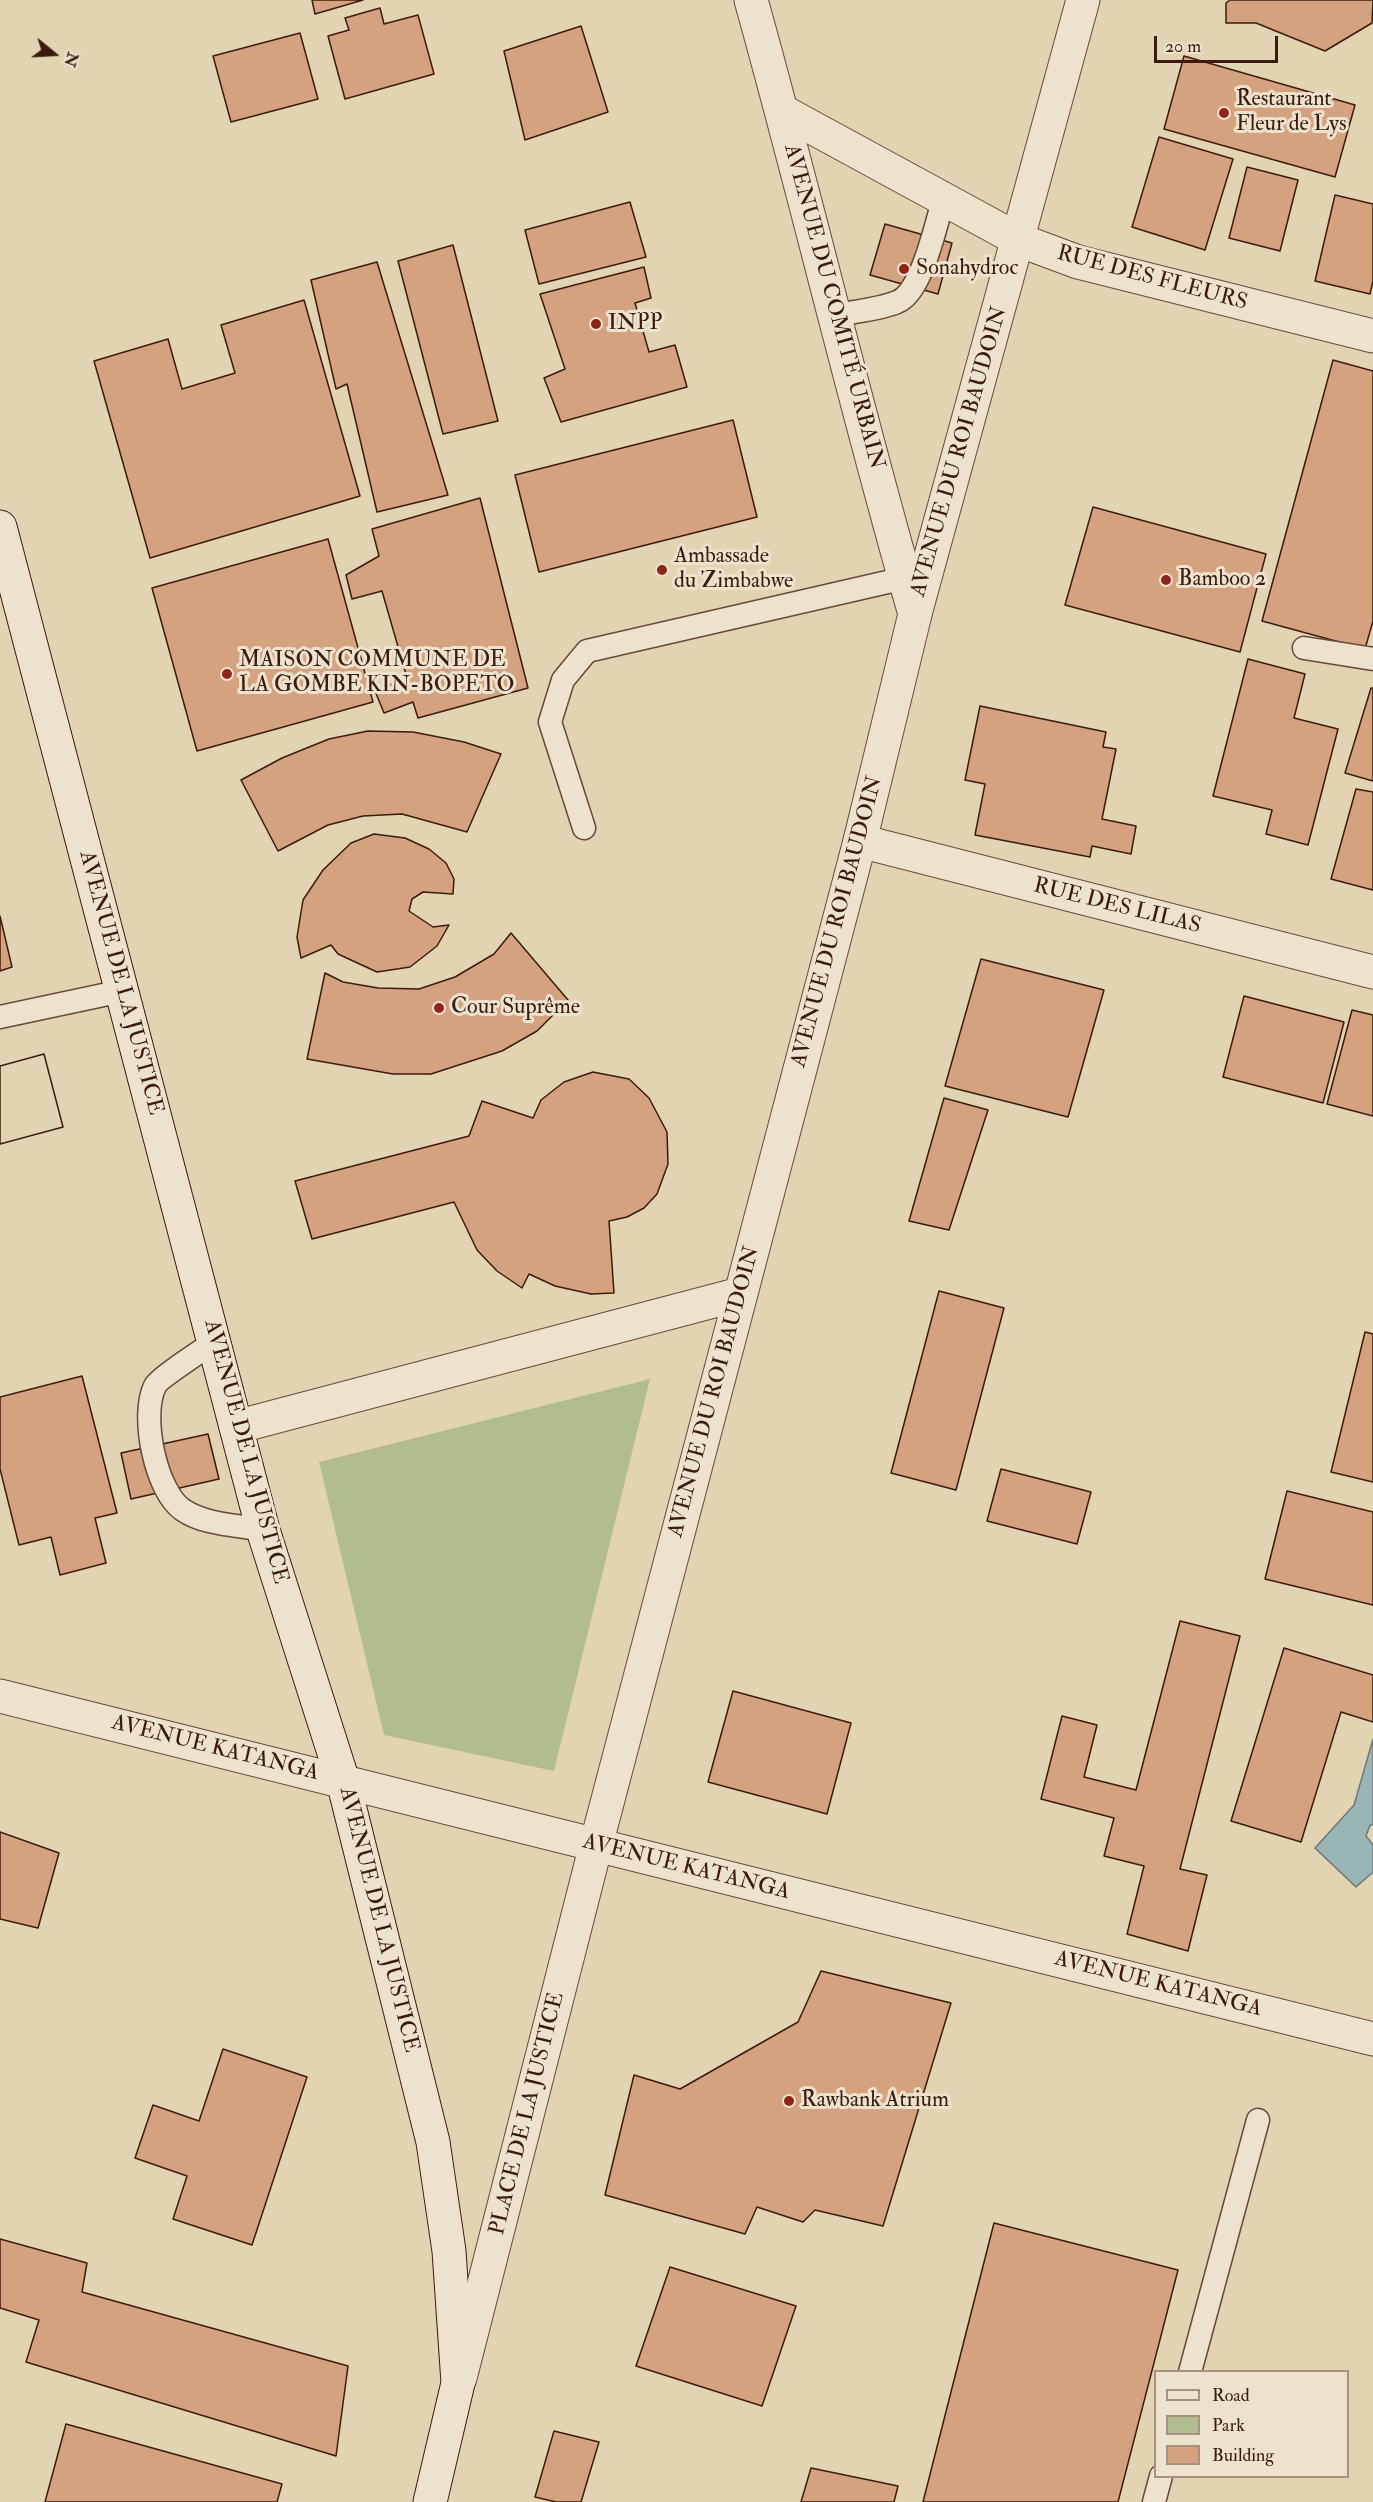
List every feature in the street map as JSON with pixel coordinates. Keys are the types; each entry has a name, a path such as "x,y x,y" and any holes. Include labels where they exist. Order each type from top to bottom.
{"street":[{"name":"AVENUE DU COMITÉ URBAIN","path":"751,0 782,111 833,316 915,614"},
{"name":"AVENUE DU ROI BAUDOIN","path":"596,1845 860,841 915,614 1083,0"},
{"name":"RUE DES FLEURS","path":"782,111 1019,240 1078,262 1373,336"},
{"name":"AVENUE DE LA JUSTICE","path":"0,526 263,1530 343,1781 433,2142 449,2251 458,2383"},
{"name":"RUE DES LILAS","path":"860,841 1373,972"},
{"path":"236,1427 740,1294"},
{"name":"AVENUE KATANGA","path":"0,1696 1373,2039"},
{"name":"PLACE DE LA JUSTICE","path":"430,2502 458,2383 596,1845"}],"lane":[{"path":"833,316 899,302 909,294 918,280 944,198"},
{"path":"584,828 550,722 562,680 587,651 905,578"},
{"path":"1304,648 1373,658"},
{"path":"0,1017 122,991"},
{"path":"214,1342 155,1384 147,1414 151,1440 167,1496 183,1510 203,1520 263,1530"},
{"path":"1191,2370 1258,2121"},
{"path":"1154,2502 1160,2478"}],"green space":[{"path":"650,1379 554,1771 384,1735 319,1462"}],"water":[{"path":"1373,1739 1373,1825 1370,1825 1366,1836 1373,1845 1373,1872 1356,1887 1315,1848 1354,1805"}],"building":[{"path":"312,0 363,0 315,14"},
{"path":"1230,0 1373,0 1372,23 1325,51 1256,23 1226,23 1226,3"},
{"path":"380,8 384,24 418,15 434,74 345,99 328,36 349,30 345,18"},
{"path":"581,26 608,112 525,140 504,51"},
{"path":"300,33 318,99 231,122 213,56"},
{"path":"1184,56 1355,105 1335,177 1164,129"},
{"path":"1159,137 1233,159 1205,250 1132,227"},
{"path":"1247,167 1298,180 1280,251 1229,238"},
{"path":"1335,195 1373,204 1373,281 1370,294 1315,281"},
{"name":"INPP","path":"630,202 646,257 539,284 525,230"},
{"path":"885,224 952,243 938,294 870,275"},
{"path":"453,245 498,421 443,434 398,261"},
{"path":"377,262 448,495 377,512 347,384 336,389 311,280"},
{"name":"INPP","path":"644,267 651,298 635,303 649,352 675,345 687,387 561,422 544,378 565,369 540,294"},
{"path":"304,300 360,496 150,558 94,361 168,339 182,389 235,373 221,325"},
{"path":"1333,360 1373,371 1373,621 1365,649 1262,621"},
{"path":"733,420 757,517 539,572 515,475"},
{"path":"480,498 528,688 418,718 413,702 384,713 375,691 407,678 382,591 352,599 346,575 379,556 372,529"},
{"name":"Bamboo 2","path":"1093,507 1266,554 1240,652 1065,605"},
{"path":"328,539 373,702 197,751 152,588"},
{"path":"1248,659 1305,674 1294,718 1338,729 1308,845 1266,834 1272,810 1213,796"},
{"path":"1371,688 1373,688 1373,781 1345,773"},
{"path":"980,706 1106,732 1103,747 1116,749 1102,819 1136,826 1131,854 1092,846 1090,857 975,835 985,784 965,780"},
{"path":"368,731 413,732 464,742 501,754 467,832 402,814 363,816 328,825 278,851 241,780 282,758 329,739"},
{"path":"1356,789 1373,792 1373,890 1331,879"},
{"name":"Cour Suprême","path":"374,834 405,838 429,849 446,863 454,879 453,894 423,892 412,899 409,911 433,927 449,925 437,946 410,967 377,972 338,954 331,945 301,958 297,937 303,900 323,870 351,843"},
{"path":"0,916 12,967 0,971"},
{"name":"Cour Suprême","path":"511,933 568,1000 537,1031 502,1051 431,1074 393,1074 307,1059 325,973 343,982 378,988 419,989 455,977 494,954"},
{"path":"981,959 1104,990 1068,1117 945,1086"},
{"path":"1244,996 1344,1022 1323,1103 1223,1077"},
{"path":"1352,1010 1373,1015 1373,1116 1327,1104"},
{"path":"44,1054 63,1127 0,1144 0,1066"},
{"path":"44,1054 63,1127 0,1144 0,1066"},
{"path":"593,1072 629,1079 649,1098 667,1132 668,1164 657,1194 644,1208 627,1217 609,1221 614,1293 591,1294 555,1286 529,1274 522,1288 497,1271 477,1250 454,1202 312,1239 295,1181 469,1136 482,1101 533,1118 541,1100 564,1082"},
{"path":"944,1098 988,1110 949,1230 909,1221"},
{"path":"939,1291 1004,1308 956,1490 891,1473"},
{"path":"1365,1332 1373,1334 1373,1482 1331,1472"},
{"path":"82,1376 117,1513 95,1518 106,1563 60,1575 51,1537 19,1545 0,1469 0,1397"},
{"path":"208,1434 219,1479 131,1499 121,1453"},
{"path":"1001,1469 1091,1492 1077,1544 987,1521"},
{"path":"1287,1491 1373,1512 1373,1605 1265,1579"},
{"path":"1180,1621 1240,1636 1180,1869 1207,1875 1188,1951 1127,1934 1144,1866 1104,1856 1114,1818 1041,1799 1062,1716 1097,1725 1084,1777 1136,1790"},
{"path":"1284,1648 1373,1675 1373,1722 1341,1712 1301,1842 1231,1821"},
{"path":"733,1691 851,1723 827,1814 708,1782"},
{"path":"0,1832 59,1853 38,1928 0,1919"},
{"path":"821,1971 951,2003 883,2226 815,2210 803,2222 757,2207 745,2234 605,2195 634,2075 680,2089 798,2022"},
{"path":"223,2049 307,2077 252,2245 173,2219 187,2176 135,2158 153,2105 199,2121"},
{"path":"994,2223 1178,2270 1118,2502 923,2502"},
{"path":"0,2239 87,2263 82,2292 348,2366 336,2456 26,2362 39,2320 0,2308"},
{"path":"670,2267 796,2306 762,2406 636,2366"},
{"path":"66,2424 282,2484 277,2502 45,2502"},
{"path":"554,2431 599,2442 581,2502 556,2502 535,2497"},
{"path":"811,2468 898,2486 894,2502 801,2502"}],"place":[{"name":"Restaurant Fleur de Lys","path":"1224,113"},
{"name":"Sonahydroc","path":"904,269"},
{"name":"INPP","path":"596,324"},
{"name":"Ambassade du Zimbabwe","path":"662,570"},
{"name":"Bamboo 2","path":"1166,580"},
{"name":"MAISON COMMUNE DE LA GOMBE KIN-BOPETO","path":"227,674"},
{"name":"Cour Suprême","path":"439,1008"},
{"name":"Rawbank Atrium","path":"789,2101"}]}
